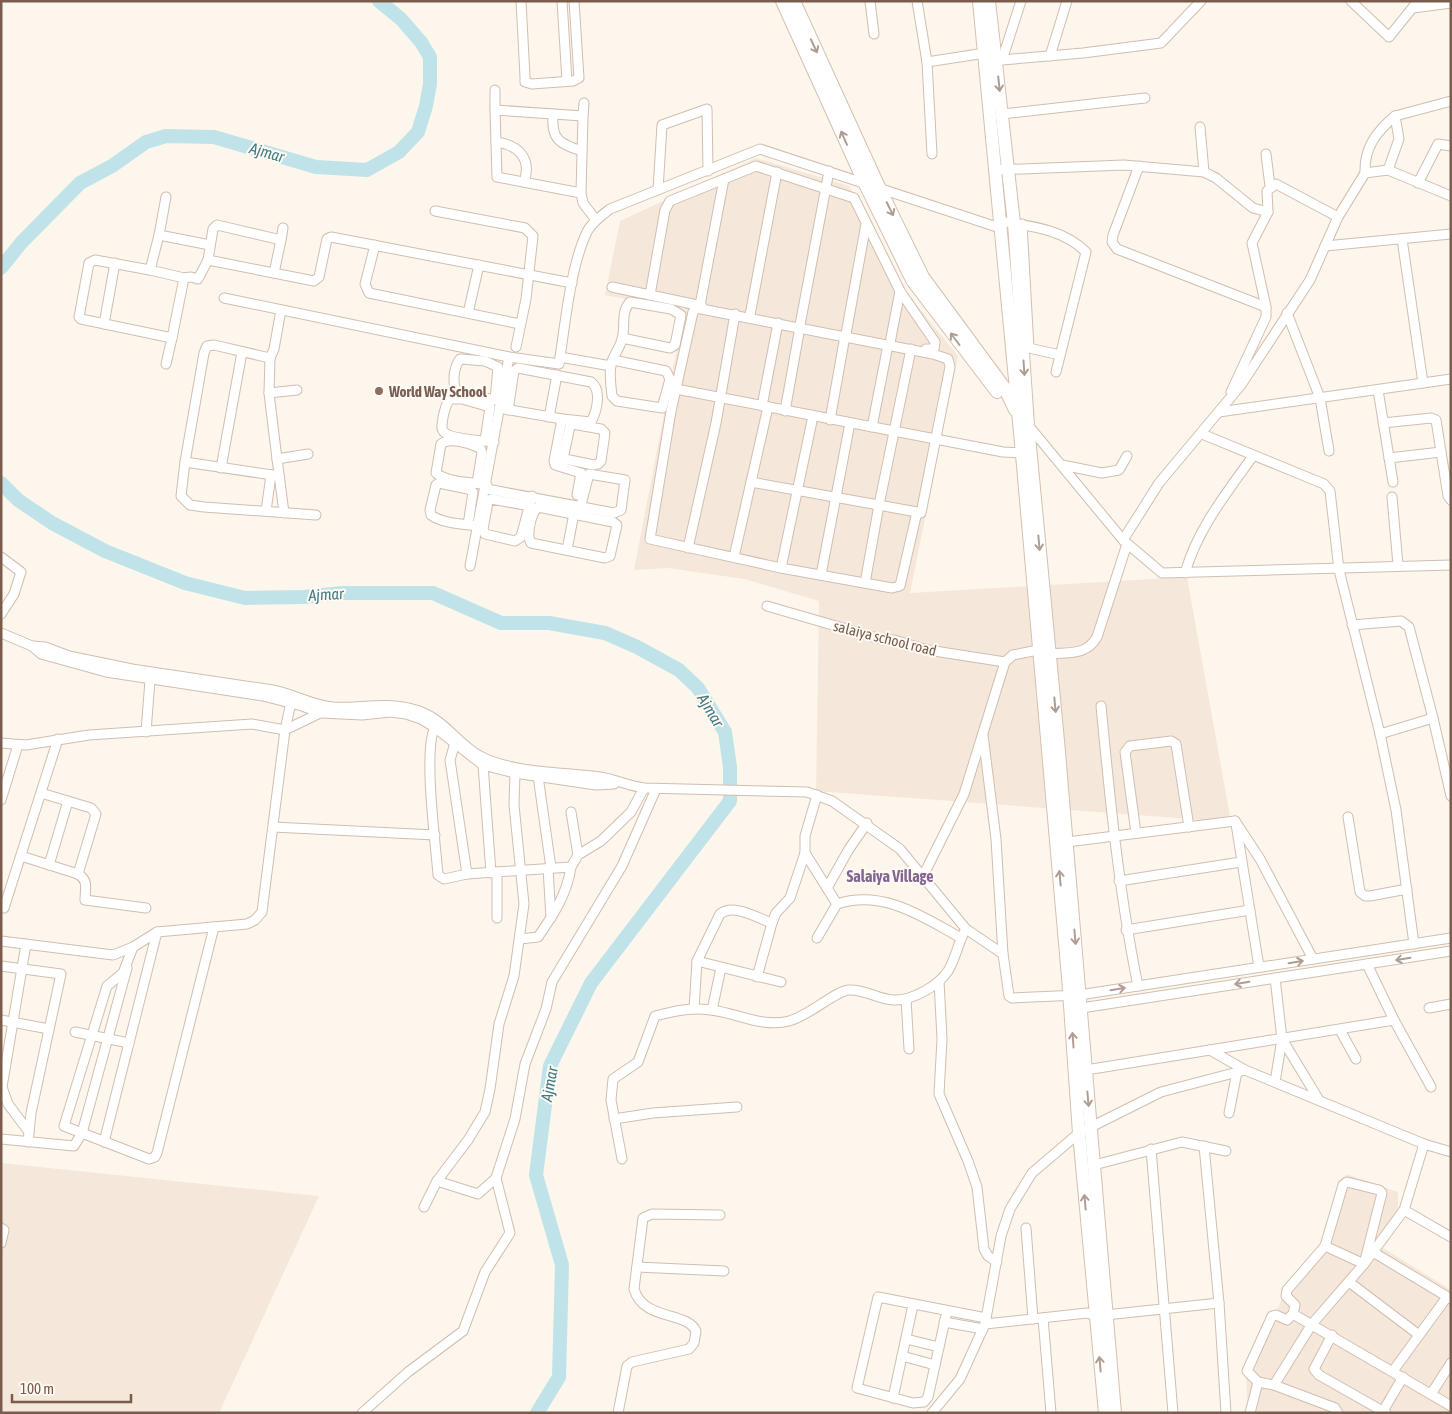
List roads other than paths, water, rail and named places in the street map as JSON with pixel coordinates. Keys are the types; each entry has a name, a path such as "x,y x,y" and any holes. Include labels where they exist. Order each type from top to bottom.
{"street":[{"path":"521,1 526,82 532,84 579,78 574,1"},
{"path":"562,1 567,81"},
{"path":"782,1 864,182 912,280 993,387 1009,402 1125,542 1162,573 1338,570 1398,565 1451,565"},
{"path":"795,1 879,187 924,279 1004,387 1009,402"},
{"path":"870,1 874,34"},
{"path":"917,1 927,62 932,154"},
{"path":"979,1 1017,412 1067,842 1075,995"},
{"path":"989,1 999,61 1008,170 1018,224 1029,348 1060,355"},
{"path":"999,61 1022,1"},
{"path":"1050,56 1067,1"},
{"path":"999,61 1161,42 1201,1"},
{"path":"1351,1 1389,37 1415,5 1451,4"},
{"path":"1360,9 1366,1"},
{"path":"927,62 985,53"},
{"path":"495,90 497,177 581,193"},
{"path":"1002,114 1145,98"},
{"path":"923,876 964,794 1004,662 1013,655 1045,660 1092,647 1097,637 1125,542 1159,483 1202,434 1241,385 1310,280 1338,216 1365,173 1364,159 1378,130 1395,116 1451,102"},
{"path":"584,103 582,203 596,220"},
{"path":"658,190 662,125 707,109 708,171"},
{"path":"495,110 583,116"},
{"path":"554,114 552,128 556,137 562,144 582,151"},
{"path":"1388,170 1398,139 1395,116"},
{"path":"1200,127 1204,172"},
{"path":"496,142 513,146 524,158 527,166 524,182"},
{"path":"1418,183 1438,144 1451,146"},
{"path":"224,298 510,358 559,364 572,283 586,233 596,220 610,209 760,149 999,224 1018,224 1052,231 1074,240 1086,252 1056,372"},
{"path":"1230,392 1264,325 1266,307 1252,243 1268,212 1267,191 1270,186 1266,154"},
{"path":"650,295 665,210 670,201 756,166 826,187 854,198 900,290 936,346 930,350 889,344"},
{"path":"994,170 1139,166 1204,172 1216,178 1253,208 1268,212"},
{"path":"1139,166 1113,235 1112,242 1117,249 1266,307"},
{"path":"1365,173 1388,170 1451,196"},
{"path":"785,411 829,171"},
{"path":"750,315 777,172"},
{"path":"700,305 724,179"},
{"path":"1270,186 1276,184 1338,216"},
{"path":"150,270 166,197"},
{"path":"435,211 525,228 533,236 534,242 529,275 516,347"},
{"path":"830,420 866,224"},
{"path":"1018,224 1028,425 1045,660 1101,1315 1115,1413"},
{"path":"172,338 79,317 89,262 95,260 115,263 184,278 191,276 198,279 208,260 213,229 217,225 281,240"},
{"path":"274,273 283,228"},
{"path":"1325,246 1451,234"},
{"path":"159,235 210,245"},
{"path":"208,260 314,281 319,277 327,240 331,237 572,283"},
{"path":"1402,238 1423,383"},
{"path":"375,245 365,284 368,294 520,324"},
{"path":"104,324 115,263"},
{"path":"468,313 479,265"},
{"path":"166,364 184,278"},
{"path":"612,287 948,358 950,367 921,513 751,482"},
{"path":"872,427 900,290"},
{"path":"560,357 612,363 666,371 670,379 662,408 616,401 612,396 612,363 622,338 624,313 630,302 670,309 681,316 675,345 670,348 622,338"},
{"path":"800,326 696,308 693,312 676,389 650,536 654,541 781,568 892,588 900,586 917,512"},
{"path":"266,511 277,459 269,393 270,358 274,349 281,310"},
{"path":"1287,313 1320,398 1329,451"},
{"path":"688,548 720,398 735,314"},
{"path":"734,557 751,482 778,323"},
{"path":"270,358 214,345 207,346 204,353 185,462 181,496 184,501 204,507 316,515"},
{"path":"865,583 911,349"},
{"path":"222,468 242,352"},
{"path":"489,442 501,405 514,371 518,368 591,382 596,386 598,392 591,422 549,417 501,405 458,393 454,379 460,358 485,361 498,367 501,405"},
{"path":"501,405 510,358"},
{"path":"549,417 557,376"},
{"path":"1219,412 1451,379"},
{"path":"676,389 1003,452 1022,453"},
{"path":"269,393 297,390"},
{"path":"1378,390 1393,482"},
{"path":"470,566 487,487 489,442 490,407 462,399 450,399 446,405 442,428 445,433 489,442"},
{"path":"781,568 813,416"},
{"path":"1383,423 1434,418 1448,496 1451,500"},
{"path":"559,458 562,419"},
{"path":"821,575 834,498 850,423"},
{"path":"559,458 598,464 601,461 605,433 601,429 572,424 556,465 581,472 577,507 567,550"},
{"path":"1202,434 1328,488 1338,570 1380,734 1396,810 1414,944"},
{"path":"477,483 482,452 480,448 461,442 445,441 441,444 436,473 441,477 477,483 531,501"},
{"path":"1389,458 1440,452"},
{"path":"277,459 308,454"},
{"path":"1062,465 1102,473 1119,470 1127,456"},
{"path":"1185,573 1192,548 1203,527 1253,456"},
{"path":"185,462 275,475"},
{"path":"531,501 521,537 514,541 485,534 483,529 488,502 491,498 531,501 577,507 618,512 621,510 625,480 589,474 577,507"},
{"path":"275,475 284,513"},
{"path":"468,525 473,492 468,489 439,483 436,485 430,510 431,516 441,520 468,525 479,526"},
{"path":"1392,497 1398,565"},
{"path":"538,507 577,507 617,525 617,531 608,557 531,543 529,532 535,510 538,507"},
{"path":"1,557 21,572 14,594 1,614"},
{"name":"salaiya school road","path":"767,606 884,640 894,640 928,650 1004,662"},
{"path":"1352,624 1402,621 1409,626 1451,796"},
{"path":"1,633 32,646 45,647 150,680 263,696 322,710 362,716 390,712 421,719 437,724 479,755 496,762 603,778 619,784 644,788 807,792 817,795 832,801 867,823 900,849 966,929 1003,954"},
{"path":"131,673 273,690 294,695 322,710"},
{"path":"146,732 150,680"},
{"path":"1,941 112,955 133,947 157,932 247,924 255,920 262,912 285,730 291,702"},
{"path":"1101,706 1113,836 1126,930 1138,986"},
{"path":"1,743 18,745 89,734 252,724 285,730 322,710"},
{"path":"1380,734 1433,718"},
{"path":"437,724 455,743 482,765 515,773 596,785 619,784"},
{"path":"437,724 430,746 438,875 440,878 444,880 467,874 571,867"},
{"path":"983,733 996,839 1003,954 1009,996 1022,999 1075,995 1451,938"},
{"path":"4,908 58,739"},
{"path":"1136,834 1125,752 1130,746 1171,742 1176,744 1190,827"},
{"path":"455,743 450,760 467,874"},
{"path":"1,800 18,745"},
{"path":"482,765 494,872 497,918"},
{"path":"424,1207 437,1181 468,1140 485,1112 499,1024 514,976 524,904 514,804 515,773"},
{"path":"538,776 549,868 551,918"},
{"path":"520,939 538,937 557,910 569,884 571,867 578,854 601,842 632,812 644,788"},
{"path":"437,1181 478,1194 496,1178 515,1119 525,1064 546,1008 552,982 622,866 656,789"},
{"path":"41,793 91,808 96,814 78,874"},
{"path":"757,977 772,923 776,913 790,898 805,853 805,836 817,795"},
{"path":"49,864 68,801"},
{"path":"571,812 578,854"},
{"path":"1348,817 1360,892 1365,896 1406,889"},
{"path":"1067,842 1235,821"},
{"path":"1235,821 1260,967"},
{"path":"1235,821 1260,859 1313,959"},
{"path":"827,888 849,849 867,823"},
{"path":"274,827 435,835"},
{"path":"805,853 837,904"},
{"path":"21,856 78,874 85,879 85,900 89,902 146,908"},
{"path":"1119,881 1241,862"},
{"path":"817,938 837,904 861,898 906,907 961,938"},
{"path":"694,1008 697,961 720,914 725,910 734,909 772,923"},
{"path":"1126,930 1250,910"},
{"path":"133,947 123,973 107,986 64,1126 149,1159 157,1154 214,927"},
{"path":"622,1159 611,1100 613,1079 638,1062 655,1016 694,1008 712,1010 767,1023 789,1021 810,1013 826,1001 848,990 895,1001 913,998 939,981 951,964 966,929"},
{"path":"104,1142 157,932"},
{"path":"26,944 2,1087 14,1114 29,1132"},
{"path":"1,1139 74,1146 82,1133 133,947"},
{"path":"1076,1009 1451,951"},
{"path":"697,961 781,982"},
{"path":"1367,964 1394,1020 1432,1087"},
{"path":"1,966 61,974 28,1142"},
{"path":"712,1010 721,968"},
{"path":"1275,978 1282,1039 1275,1082"},
{"path":"939,981 942,1039 939,1094 968,1161 977,1187 984,1249 988,1256 997,1262"},
{"path":"906,999 909,1048"},
{"path":"1429,1008 1451,1004"},
{"path":"1076,1009 1086,1070 1085,1130 1094,1165 1105,1413"},
{"path":"1,1020 49,1029"},
{"path":"1086,1070 1394,1020"},
{"path":"1340,1030 1356,1059"},
{"path":"75,1032 92,1037 129,1042"},
{"path":"1282,1039 1319,1100"},
{"path":"1210,1050 1241,1071 1275,1082 1424,1144 1451,1152"},
{"path":"932,1413 960,1379 985,1324 1010,1209 1032,1173 1085,1130 1161,1092 1241,1071"},
{"path":"1229,1113 1241,1071"},
{"path":"614,1119 654,1113 737,1107"},
{"path":"1094,1165 1182,1142 1226,1152"},
{"path":"1274,1385 1312,1324 1364,1264 1404,1210 1424,1144"},
{"path":"1204,1146 1219,1303 1226,1413"},
{"path":"1152,1149 1173,1413"},
{"path":"362,1413 408,1372 463,1331 485,1272 510,1233 496,1178"},
{"path":"1338,1413 1335,1408 1274,1385 1258,1382 1248,1373 1247,1368 1272,1316 1276,1315 1287,1320 1293,1314 1295,1305 1286,1296 1287,1290 1325,1246 1343,1185 1347,1182 1378,1190 1382,1193 1364,1264"},
{"path":"1404,1210 1451,1237"},
{"path":"618,1413 627,1366 632,1362 689,1349 694,1343 696,1331 691,1324 641,1304 634,1289 641,1225 647,1215 720,1215"},
{"path":"1,1228 4,1230 1,1243"},
{"path":"1026,1228 1033,1319"},
{"path":"1325,1246 1364,1264"},
{"path":"1373,1252 1449,1298 1419,1335 1393,1372"},
{"path":"637,1266 724,1271"},
{"path":"1349,1282 1419,1335"},
{"path":"947,1311 928,1397 924,1402 913,1403 857,1388 878,1297 947,1311 985,1324"},
{"path":"944,1322 985,1324 1087,1313 1101,1315 1164,1307 1219,1303"},
{"path":"893,1398 913,1305"},
{"path":"1293,1314 1451,1406"},
{"path":"1043,1318 1051,1413"},
{"path":"1332,1335 1314,1369 1319,1375 1385,1412 1403,1377"},
{"path":"906,1339 939,1346"},
{"path":"902,1356 935,1364"},
{"path":"1431,1394 1451,1363"},
{"path":"1250,1413 1258,1382"}],"waterway":[{"name":"Ajmar","path":"1,268 21,243 80,183 112,166 146,142 166,136 214,137 316,167 367,170 399,152 418,132 430,84 430,57 421,42 401,19 379,1"},
{"name":"Ajmar","path":"1,483 18,500 52,523 105,551 185,583 245,598 304,597 343,593 433,593 501,623 549,623 605,633 637,647 679,670 698,688 725,732 730,767 730,801 591,983 550,1066 536,1175 562,1265 559,1377 537,1413"}],"place":[{"name":"World Way School","path":"379,391"}],"district":[{"name":"Salaiya Village","path":"890,876"}]}
